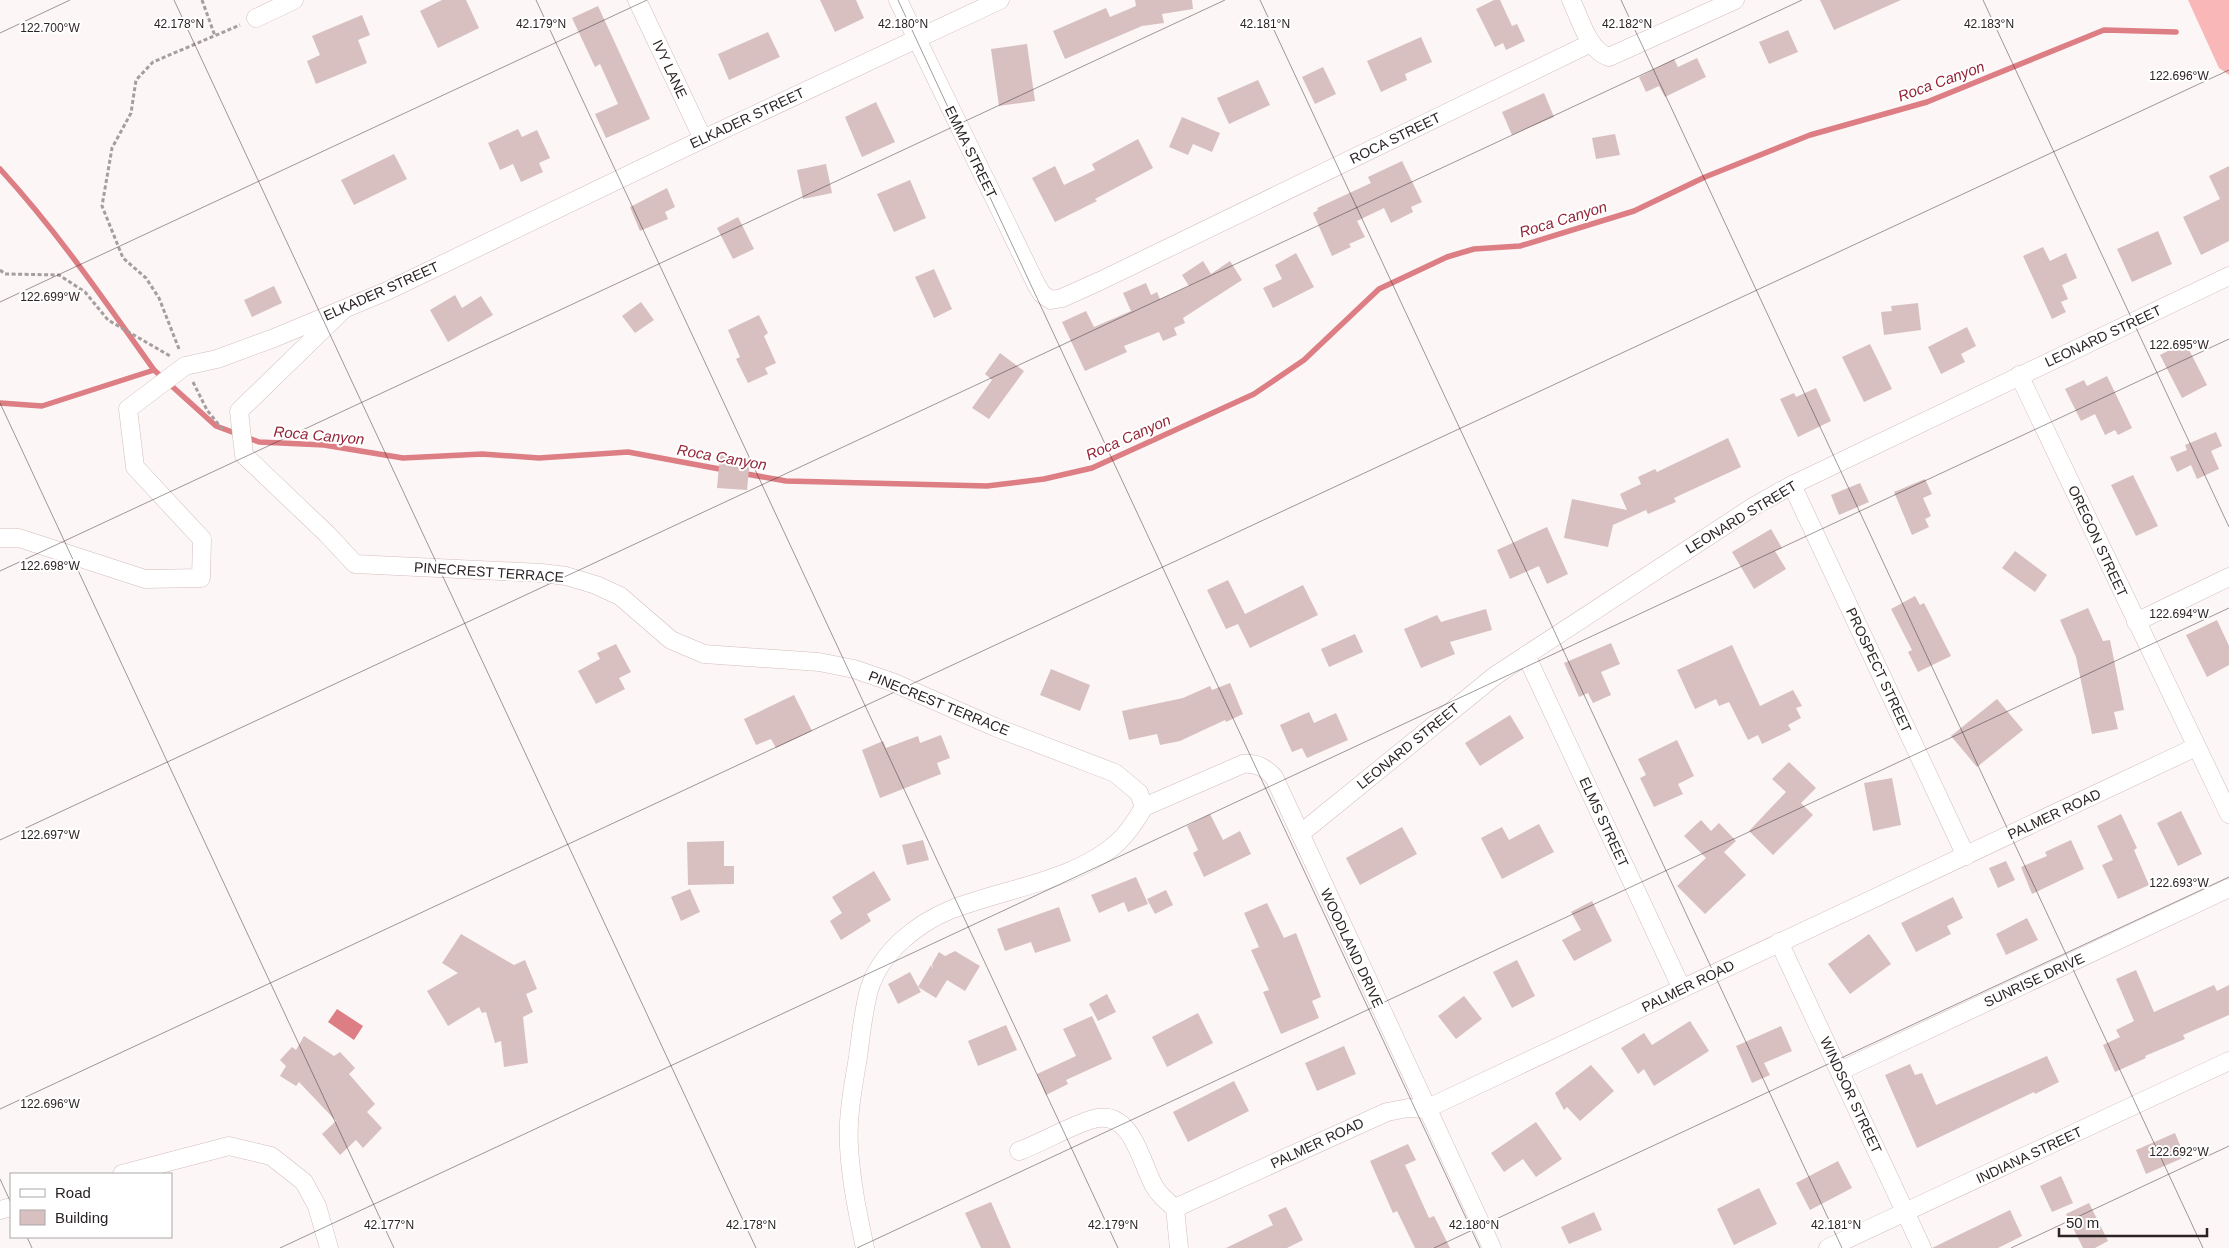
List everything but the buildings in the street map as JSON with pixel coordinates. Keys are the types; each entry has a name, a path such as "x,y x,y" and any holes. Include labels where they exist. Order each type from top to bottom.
{"street":[{"path":"256,18 294,0"},
{"name":"IVY LANE","path":"637,0 703,139"},
{"name":"EMMA STREET","path":"898,0 1036,284 1042,294 1051,300"},
{"name":"ELKADER STREET","path":"0,538 19,538 145,579 201,578 202,539 135,467 128,409 185,366 217,359 386,291 703,139 1000,0"},
{"path":"1571,0 1591,43 1602,55 1615,56 1735,0"},
{"name":"ROCA STREET","path":"1051,300 1062,298 1100,281 1591,43"},
{"name":"LEONARD STREET","path":"1300,834 1496,675 1756,505 1792,485 2019,375 2229,276"},
{"name":"PINECREST TERRACE","path":"344,309 240,411 240,422 244,455 327,534 355,564 542,572 566,576 596,585 620,596 671,640 704,654 819,662 854,668 995,727 1115,773 1139,793 1144,807"},
{"name":"OREGON STREET","path":"2019,375 2229,814"},
{"name":"PROSPECT STREET","path":"1792,485 1966,856"},
{"path":"2136,622 2229,577"},
{"name":"ELMS STREET","path":"1526,655 1682,989"},
{"name":"PALMER ROAD","path":"1175,1208 1386,1112 1408,1108 1426,1109 2196,747"},
{"name":"WOODLAND DRIVE","path":"1144,807 1243,764 1254,764 1265,768 1274,777 1426,1109 1492,1248"},
{"path":"865,1248 854,1197 849,1146 850,1113 864,1012 869,988 879,969 903,939 920,926 950,910 1065,872 1100,856 1118,842 1144,807"},
{"name":"SUNRISE DRIVE","path":"1840,1071 2229,888"},
{"name":"WINDSOR STREET","path":"1779,942 1922,1248"},
{"name":"INDIANA STREET","path":"1828,1248 2229,1061"},
{"path":"1019,1151 1090,1120 1104,1117 1114,1118 1128,1130 1154,1186 1162,1197 1175,1208 1179,1248"},
{"path":"126,1173 229,1146 271,1156 304,1182 316,1206 329,1248"}],"path":[{"path":"202,0 215,36"},
{"path":"225,433 207,410 185,366 158,298 146,278 123,258 102,206 112,148 131,113 136,80 153,62 256,18"},
{"path":"0,270 5,274 59,275 85,292 108,320 185,366"}],"shaded area":[{"path":"2188,0 2229,0 2229,75 2219,68"},
{"path":"337,1009 363,1026 354,1040 328,1022"}],"waterway":[{"name":"Roca Canyon","path":"741,473 786,481 987,486 1044,479 1092,468 1254,394 1304,360 1379,289 1447,257 1474,249 1520,246 1634,211 1705,177 1810,135 1927,102 2104,30 2176,32"},
{"path":"0,169 61,242 154,370"},
{"name":"Roca Canyon","path":"0,403 42,406 154,370 216,426 259,442 324,445 403,458 482,454 539,458 628,452 725,470"}]}
